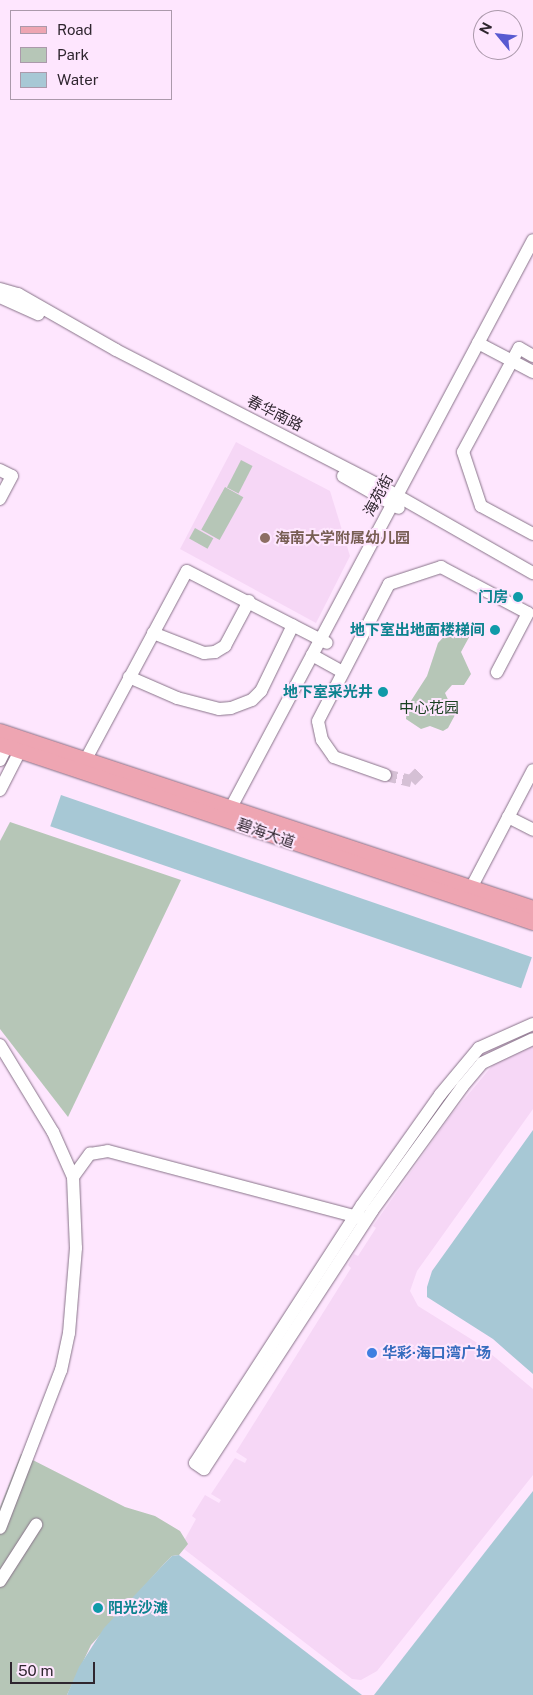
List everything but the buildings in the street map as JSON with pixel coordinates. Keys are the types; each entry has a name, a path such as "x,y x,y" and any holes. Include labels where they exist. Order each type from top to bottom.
{"main road":[{"name":"碧海大道","path":"9,744 533,908"},
{"name":"碧海大道","path":"9,744 86,759 231,814 533,922"}],"street":[{"name":"海苑街","path":"231,814 481,345 533,240"},
{"name":"海苑街","path":"481,345 533,255"},
{"name":"春华南路","path":"0,289 18,294 116,350 397,502 533,580"},
{"name":"春华南路","path":"0,297 34,312 112,357 533,573"},
{"path":"481,345 533,372"},
{"path":"533,356 518,348 463,452 481,506 533,534"},
{"path":"0,470 12,476 8,480 0,499"},
{"path":"0,508 8,480"},
{"path":"386,775 334,758 325,745 318,721 341,671 389,584 441,567 531,608 497,672"},
{"path":"86,759 152,633 189,570 324,641"},
{"path":"152,633 204,653 215,652 225,646 249,601"},
{"path":"129,678 177,698 219,709 231,708 252,700 261,691 293,625"},
{"path":"315,657 341,671"},
{"path":"0,790 9,744"},
{"path":"325,745 366,759"},
{"path":"472,888 533,770"},
{"path":"508,817 533,830"},
{"path":"533,1024 479,1048 428,1112 359,1220 204,1469 195,1463 359,1220 434,1124 482,1064 533,1040"},
{"path":"0,1045 53,1132 73,1177 76,1266 65,1352 55,1387 0,1528"},
{"path":"73,1177 90,1154 108,1151 359,1220"},
{"path":"0,1581 4,1566 36,1525"}],"shaded area":[{"name":"海南大学附属幼儿园","path":"236,442 330,491 350,556 316,623 180,549"},
{"name":"华彩·海口湾广场","path":"533,1024 533,1109 417,1271 410,1291 418,1306 479,1344 533,1389 533,1475 377,1671 361,1680 352,1679 184,1549 187,1544 184,1541 196,1519 192,1516 205,1495 219,1503 221,1500 211,1494 235,1458 245,1463 247,1459 236,1452 351,1268 348,1265 354,1254 358,1256 376,1228 373,1226 451,1115 497,1060"}],"green space":[{"path":"241,460 253,466 239,494 227,488"},
{"path":"225,487 243,497 220,540 201,530"},
{"path":"195,528 213,538 208,549 189,538"},
{"name":"中心花园","path":"463,622 473,630 461,652 471,674 464,685 452,685 445,693 455,715 448,728 443,731 430,726 421,729 406,719 407,707 427,676 438,643 451,629"},
{"path":"10,822 181,880 68,1117 0,1029 0,841"},
{"path":"21,1454 125,1507 155,1516 180,1531 188,1544 179,1555 172,1556 164,1564 91,1645 67,1695 0,1695 0,1507"}],"water":[{"path":"61,795 532,957 521,988 50,826"},
{"path":"533,1130 533,1374 493,1339 427,1297 427,1287 432,1271"},
{"path":"533,1491 533,1695 374,1695 489,1547"},
{"path":"179,1555 362,1695 67,1695 79,1667 104,1628 172,1556"}],"tunnel":[{"path":"385,775 411,781 420,772"}],"place":[{"name":"海南大学附属幼儿园","path":"265,538"},
{"name":"门房","path":"518,597"},
{"name":"地下室出地面楼梯间","path":"495,630"},
{"name":"地下室采光井","path":"383,692"},
{"name":"华彩·海口湾广场","path":"372,1353"},
{"name":"阳光沙滩","path":"98,1608"}]}
